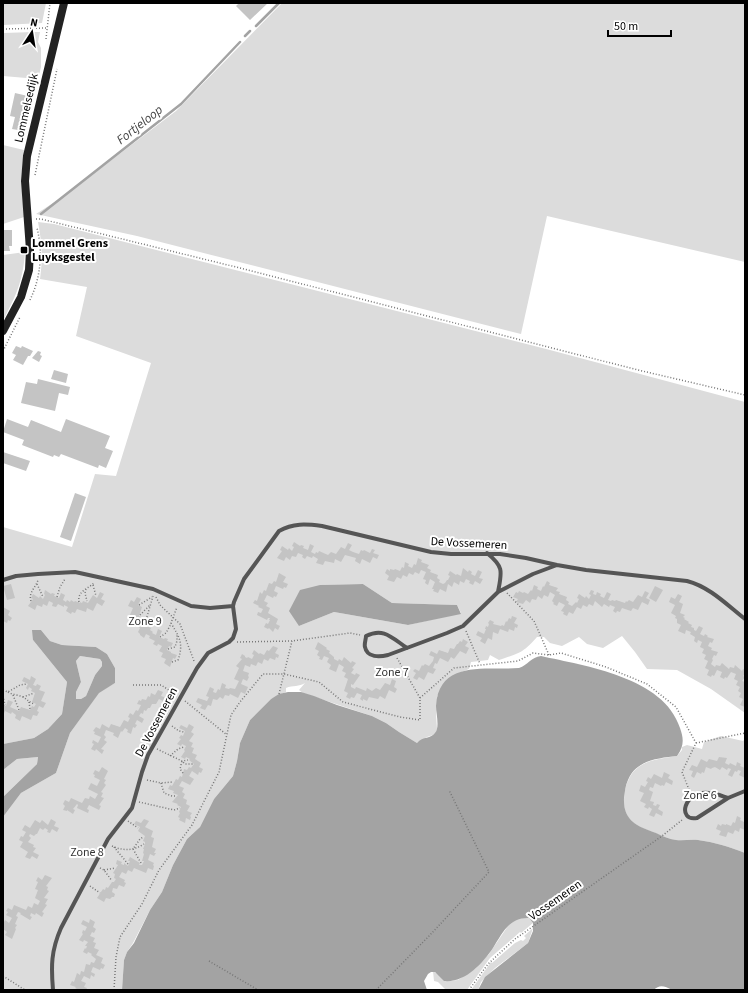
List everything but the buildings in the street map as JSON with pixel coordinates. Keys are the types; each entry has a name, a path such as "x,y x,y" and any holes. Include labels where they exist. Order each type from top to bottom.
{"main road":[{"name":"Lommelsedijk","path":"3,331 21,297 28,276 32,220 25,181 27,156 64,3"}],"lane":[{"name":"De Vossemeren","path":"53,990 52,957 56,940 106,843 132,808 140,779 152,747 197,668 208,653 229,642 235,634 236,629 233,606 244,579 279,531 293,524 308,524 431,552 450,554 487,553 526,558 586,570 687,581 697,584 711,592 745,619"},
{"path":"487,553 500,567 501,575 498,592"},
{"path":"407,648 386,634 379,632 366,636 365,647 368,653 372,656 381,656 407,648 463,626 498,592 533,574 557,565"},
{"path":"3,580 16,576 75,572 153,590 191,606 200,608 233,606"},
{"path":"728,798 710,793 703,793 693,797 685,806 687,815 693,819 697,818 728,798 745,791"}],"path":[{"path":"3,29 47,28 50,3"},
{"path":"32,220 41,219 240,268 638,370 745,395"},
{"path":"58,597 60,587 68,572"},
{"path":"31,601 31,592 37,584 40,574"},
{"path":"79,602 78,598 80,594 93,584 96,577"},
{"path":"37,584 43,597"},
{"path":"93,584 96,596"},
{"path":"86,589 86,601"},
{"path":"503,589 534,621 549,655"},
{"path":"144,622 146,620 154,592 160,605 180,624 197,668"},
{"path":"139,604 152,597"},
{"path":"160,637 166,633 179,601"},
{"path":"140,615 150,605"},
{"path":"171,623 180,639 181,651 178,660 172,662"},
{"path":"463,626 481,664"},
{"path":"168,649 174,647 177,641 177,633"},
{"path":"229,642 292,641 350,633 366,636"},
{"path":"279,694 292,641"},
{"path":"114,990 116,957 120,936 142,904 159,870 192,825 220,772 231,715 263,674 284,674 319,682 343,702 400,717 420,720 420,698 394,652"},
{"path":"420,698 454,668 518,661 533,654 549,655 561,653 606,667 647,684 676,707 696,743"},
{"path":"8,692 20,685 27,684"},
{"path":"3,690 13,695 23,697 34,693"},
{"path":"13,695 19,710"},
{"path":"3,696 5,705"},
{"path":"23,697 28,702 30,709"},
{"path":"28,702 35,704"},
{"path":"166,721 178,731 184,732"},
{"path":"696,743 745,733"},
{"path":"693,797 682,772 696,743"},
{"path":"152,747 182,761 185,764 192,764"},
{"path":"170,756 178,749 184,747"},
{"path":"182,761 188,760"},
{"path":"182,761 180,770 183,773"},
{"path":"140,779 161,783 173,782"},
{"path":"161,783 164,793 176,796"},
{"path":"376,990 489,872 449,790"},
{"path":"135,801 174,810 180,808"},
{"name":"Vossemeren","path":"469,990 488,964 515,939 662,836 687,815"},
{"path":"125,819 138,828"},
{"path":"134,849 143,837"},
{"path":"106,843 113,847 126,850 134,849 144,844"},
{"path":"113,847 128,864"},
{"path":"134,849 141,863"},
{"path":"95,865 104,870 112,881"},
{"path":"104,870 115,868"},
{"path":"85,884 100,894"},
{"path":"209,961 258,990"},
{"path":"3,976 25,990"}],"green space":[{"path":"3,3 46,3 42,23 3,25"},
{"path":"282,3 745,3 745,262 547,216 521,334 137,236 36,214 64,196 176,111"},
{"path":"40,32 38,42 41,48 41,67 38,79 3,76 3,33"},
{"path":"3,145 24,150 21,179 24,217 3,224"},
{"path":"38,222 54,224 550,350 745,402 745,713 711,689 677,670 647,669 622,636 603,648 587,644 579,637 562,646 550,643 544,637 537,637 528,647 516,654 499,660 490,655 488,660 471,662 469,669 459,673 437,696 436,733 417,743 386,723 372,716 303,693 299,690 305,683 286,688 286,692 271,699 250,720 240,743 233,776 214,799 200,827 187,839 173,865 162,892 150,910 127,952 124,960 122,990 3,990 3,817 21,793 56,773 70,733 99,692 115,683 115,668 107,654 96,647 62,645 50,641 41,630 33,640 67,682 62,714 48,729 34,738 3,744 3,527 72,547 95,474 116,476 151,363 76,336 87,287 40,279 42,257","holes":["363,584 392,603 457,605 461,613 408,625 334,612 299,626 320,585"]},
{"path":"25,252 21,280 3,321 3,255"},
{"path":"80,656 100,659 102,666 95,675 86,696 81,699 76,699 76,692 81,682 76,661"},
{"name":"Zone 6","path":"721,736 743,741 745,739 745,853 722,845 704,841 670,839 641,827 631,821 624,806 624,799 627,783 636,769 649,762 677,756 682,750 682,747 687,745 702,749 704,742"},
{"path":"38,757 37,764 3,797 3,770 17,759"},
{"path":"518,918 529,918 533,923 521,933 520,932 490,958 467,990 446,990 438,982 434,981 433,971 448,981 458,980 476,968 489,954 508,926"},
{"path":"533,928 528,943 495,968 481,982 478,990 471,990 491,962 492,963 515,943 521,940 523,941 526,938 524,936"}],"shaded area":[{"path":"363,584 392,603 457,605 461,614 408,625 334,612 299,626 289,611 300,590 320,585"},
{"path":"32,630 41,630 50,641 62,645 96,647 107,654 115,668 115,683 99,693 70,733 56,773 21,793 3,817 3,797 37,764 38,757 17,759 3,770 3,744 34,738 48,729 62,714 67,682 33,640","holes":["80,656 100,659 102,666 95,675 86,696 81,699 76,699 76,692 81,682 76,661"]},
{"path":"541,656 600,670 641,685 658,697 671,711 680,728 683,739 681,749 677,756 649,761 636,768 627,782 624,806 632,822 668,838 676,840 710,842 745,853 745,990 672,990 662,986 654,990 478,990 485,977 528,943 533,931 533,923 529,918 522,918 511,923 507,927 484,960 466,976 452,981 444,981 435,972 431,972 424,981 427,990 122,990 124,960 127,952 134,943 150,910 162,892 173,865 187,839 200,827 214,799 233,776 240,743 250,720 271,699 279,694 301,692 372,716 386,723 417,743 422,739 433,735 436,730 438,724 436,706 439,691 446,681 455,674 467,670 519,668"}],"waterway":[{"name":"Fortjeloop","path":"256,26 279,3"},
{"name":"Fortjeloop","path":"245,36 250,31"},
{"name":"Fortjeloop","path":"41,214 181,104 240,42"}],"place":[{"name":"Lommel Grens Luyksgestel","path":"24,250"}],"park label":[{"name":"Zone 9","path":"145,621"},
{"name":"Zone 7","path":"392,672"},
{"name":"Zone 8","path":"87,852"}]}
